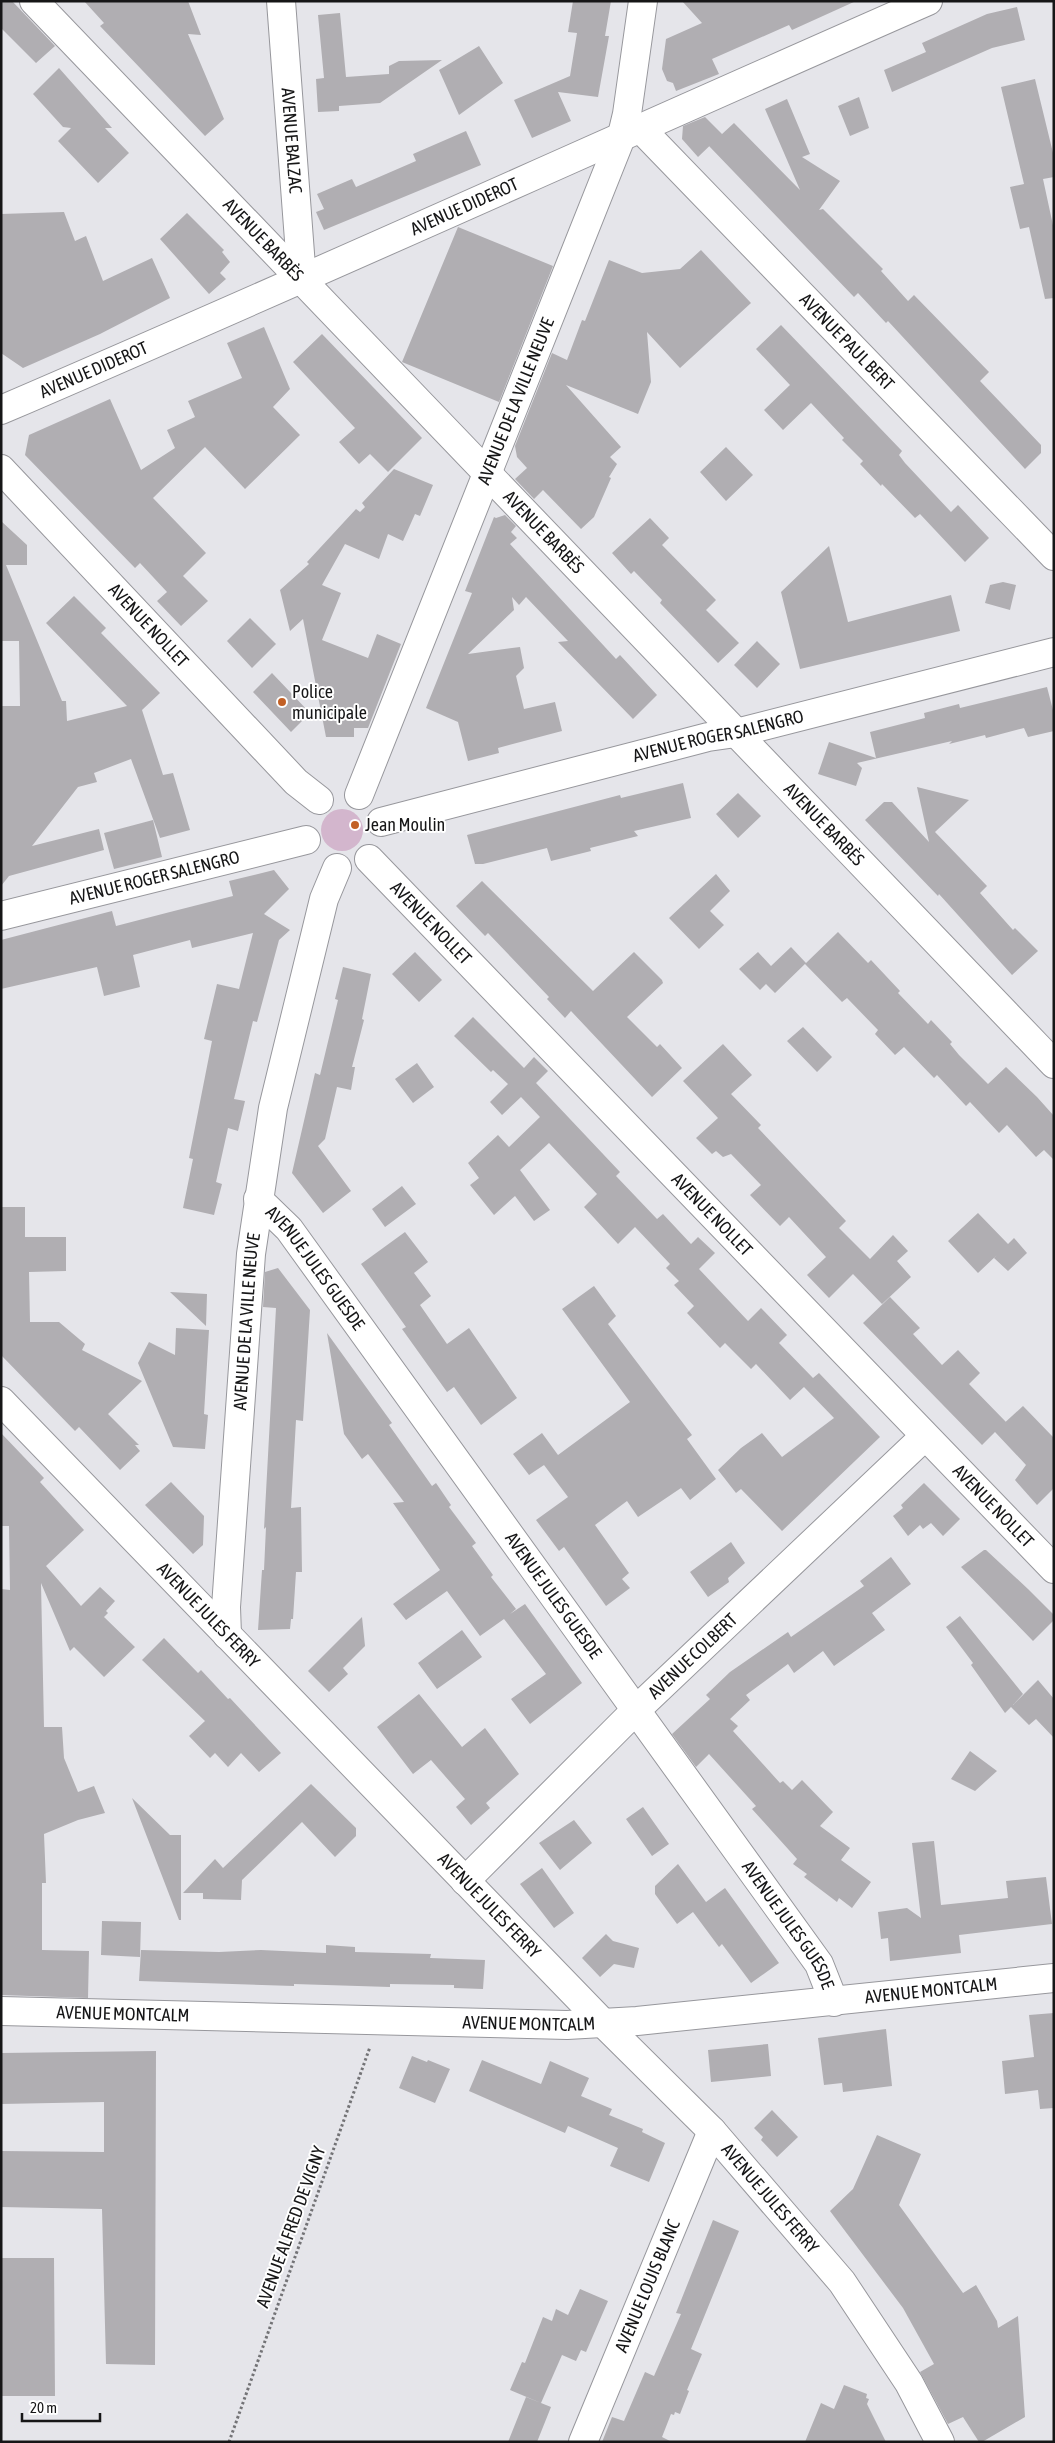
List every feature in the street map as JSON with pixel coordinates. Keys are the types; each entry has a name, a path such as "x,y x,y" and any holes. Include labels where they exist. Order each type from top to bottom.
{"street":[{"name":"AVENUE BARBÈS","path":"34,1 1054,1064"},
{"name":"AVENUE BALZAC","path":"281,1 300,233 302,280"},
{"name":"AVENUE DE LA VILLE NEUVE","path":"359,794 485,473 630,131 627,114 643,1"},
{"name":"AVENUE DIDEROT","path":"1,410 302,280 560,165 630,131 928,1"},
{"name":"AVENUE PAUL BERT","path":"630,131 1054,556"},
{"name":"AVENUE NOLLET","path":"1,470 296,782 319,800"},
{"name":"AVENUE ROGER SALENGRO","path":"381,822 708,737 736,733 1054,652"},
{"path":"339,792 359,794 370,801 377,811 381,822 381,842 370,859 360,865 337,868 317,858 306,840 307,818 319,800 339,792"},
{"name":"AVENUE ROGER SALENGRO","path":"1,916 306,840"},
{"name":"AVENUE NOLLET","path":"370,859 924,1437 1054,1569"},
{"name":"AVENUE DE LA VILLE NEUVE","path":"227,1635 226,1607 251,1254 258,1200 273,1108 324,899 337,868"},
{"name":"AVENUE JULES GUESDE","path":"258,1200 289,1229 819,1964 834,2002"},
{"name":"AVENUE JULES FERRY","path":"1,1401 603,2023 712,2132 842,2282 909,2383 940,2442"},
{"name":"AVENUE COLBERT","path":"465,1880 636,1710 924,1437"},
{"name":"AVENUE MONTCALM","path":"1,2011 567,2025 834,2002 1054,1978"},
{"name":"AVENUE LOUIS BLANC","path":"583,2442 712,2132"}],"path":[{"name":"AVENUE ALFRED DE VIGNY","path":"229,2442 379,2021"}],"shaded area":[{"path":"342,809 357,815 363,830 357,845 342,851 327,845 321,830 327,815"}],"building":[{"path":"1,1 12,1 55,46 36,63 1,28"},
{"path":"84,1 188,1 201,35 188,34 224,119 205,136 100,26 104,23"},
{"path":"573,1 611,1 605,36 609,36 598,97 558,92 571,121 532,138 514,100 570,76 577,33 568,32"},
{"path":"682,1 856,1 792,30 789,25 712,59 719,74 676,91 673,83 667,81 662,69 666,39 702,23"},
{"path":"1017,7 1025,40 992,48 892,92 884,70 926,52 922,43 987,14"},
{"path":"340,13 346,77 389,74 389,66 399,61 442,60 380,103 339,106 339,111 318,112 316,79 324,78 318,15"},
{"path":"479,46 503,83 459,115 439,70"},
{"path":"59,68 112,128 105,128 129,153 98,183 58,141 71,128 63,127 33,94"},
{"path":"1035,79 1054,157 1054,177 1043,179 1054,230 1054,298 1045,299 1029,227 1020,229 1010,187 1024,184 1001,87"},
{"path":"859,97 869,128 850,136 838,106"},
{"path":"787,99 810,154 802,157 840,181 819,210 823,209 883,269 881,271 908,301 914,295 989,372 980,381 1041,445 1041,453 1025,469 888,321 886,323 858,293 854,297 709,146 734,123 800,190 765,109"},
{"path":"705,117 722,134 698,157 682,139 683,126"},
{"path":"466,131 481,165 324,230 316,212 324,209 317,194 352,179 356,187 416,161 413,154"},
{"path":"64,212 75,241 86,236 103,281 152,258 170,298 100,334 23,368 1,353 1,214"},
{"path":"187,213 224,250 222,252 230,262 220,273 226,279 209,294 160,239"},
{"path":"458,227 553,266 499,402 402,362"},
{"path":"701,250 751,303 680,368 647,332 651,382 638,414 566,385 621,447 610,457 617,464 609,477 611,478 594,517 581,529 543,490 534,499 515,479 527,468 517,457 515,446 552,353 567,360 582,320 585,321 609,260 642,273 680,269"},
{"path":"781,325 902,451 899,455 905,463 951,512 958,505 989,538 965,562 920,514 915,518 882,484 881,486 860,464 863,461 842,440 844,438 811,403 783,430 764,410 790,385 756,349"},
{"path":"264,327 290,389 273,407 300,435 245,489 205,447 153,498 206,553 183,576 208,601 181,626 157,601 167,592 140,563 135,568 25,455 29,435 110,399 141,470 175,448 167,430 195,417 188,401 242,378 227,343"},
{"path":"322,334 422,438 388,472 370,454 359,464 339,442 355,428 293,362"},
{"path":"726,447 753,475 726,501 700,472"},
{"path":"394,469 433,485 420,516 415,514 403,541 388,534 379,559 345,544 322,585 341,593 322,640 368,658 377,634 401,644 368,728 354,728 354,737 326,737 303,619 290,631 280,590 309,564 307,562 356,509 360,512 365,507 362,503"},
{"path":"505,515 516,526 511,532 517,538 510,544 616,659 620,655 657,695 633,719 558,642 568,641 526,597 519,605 512,597 514,610 468,654 520,647 524,668 516,676 524,709 555,702 562,731 498,748 499,753 468,761 458,722 426,708 472,593 465,591 494,517"},
{"path":"650,518 669,538 662,545 716,600 706,610 739,643 718,663 660,603 662,600 634,571 631,574 612,553"},
{"path":"1,521 27,545 27,565 6,565 62,701 66,701 67,721 127,706 46,623 74,596 106,628 101,633 160,693 142,710 163,775 173,773 190,830 160,838 131,759 94,773 97,782 78,787 32,846 99,829 104,850 9,876 1,886 2,706 20,706 19,641 1,641"},
{"path":"829,546 848,622 951,595 960,631 800,669 781,592"},
{"path":"1003,582 1016,585 1010,610 985,603 990,585"},
{"path":"250,618 276,644 252,668 227,641"},
{"path":"757,641 780,664 757,688 734,665"},
{"name":"Police municipale","path":"272,673 310,713 291,732 253,692"},
{"path":"1047,687 1054,714 1054,731 1028,737 1024,728 986,738 985,735 949,744 952,741 857,763 862,768 856,786 818,774 829,742 876,758 870,732 925,718 924,713 959,704 960,708"},
{"path":"683,783 691,818 634,831 638,836 590,848 591,851 551,861 547,848 483,864 475,864 467,835 620,795 621,798"},
{"path":"917,787 969,800 935,832 987,886 980,893 1013,930 1015,928 1038,951 1012,975 939,894 938,896 865,820 884,802 892,802 929,842"},
{"path":"738,793 761,816 738,838 716,814"},
{"path":"153,820 162,857 114,869 104,833"},
{"path":"274,870 289,889 264,914 290,930 279,940 257,1022 253,1021 234,1099 245,1101 238,1131 228,1128 216,1182 222,1184 214,1215 183,1208 193,1159 189,1158 212,1041 204,1039 217,984 239,989 253,933 192,948 190,940 133,955 140,987 104,996 97,967 1,989 1,940 112,911 116,926 233,896 229,881"},
{"path":"716,874 730,891 710,911 724,925 699,949 669,918"},
{"path":"482,881 593,991 634,952 662,980 663,983 627,1017 657,1047 660,1044 682,1068 652,1097 571,1011 565,1018 547,999 549,997 488,933 485,936 456,906"},
{"path":"838,932 868,963 871,960 900,991 898,993 928,1024 931,1020 952,1042 950,1044 959,1055 988,1084 1006,1067 1037,1097 1054,1116 1054,1160 1044,1150 1036,1157 1007,1125 999,1133 970,1102 966,1106 937,1075 934,1078 904,1047 895,1055 875,1034 878,1030 847,998 842,1002 805,964"},
{"path":"791,947 806,963 775,993 766,984 760,990 739,969 758,952 771,966"},
{"path":"415,952 442,980 419,1002 392,974"},
{"path":"343,967 371,974 362,1019 364,1020 352,1067 355,1067 351,1090 337,1087 325,1139 318,1146 351,1191 323,1213 292,1173 315,1073 320,1075 338,1000 335,999"},
{"path":"473,1017 524,1068 534,1057 548,1071 536,1083 620,1172 616,1176 657,1219 663,1214 691,1244 698,1237 715,1253 699,1269 748,1321 761,1308 787,1335 779,1343 813,1378 819,1373 880,1437 782,1531 741,1489 736,1493 718,1470 741,1448 762,1433 782,1457 834,1418 804,1387 790,1400 756,1364 751,1369 725,1343 720,1348 687,1313 694,1306 674,1285 679,1281 666,1268 670,1264 635,1227 618,1244 584,1207 597,1194 549,1143 520,1170 550,1210 534,1221 515,1196 494,1215 470,1185 479,1178 468,1163 498,1135 509,1147 540,1117 521,1097 502,1115 490,1102 508,1084 493,1070 491,1072 454,1036"},
{"path":"803,1027 832,1057 817,1072 787,1041"},
{"path":"723,1044 752,1075 731,1094 761,1125 758,1128 846,1221 839,1228 870,1259 893,1235 908,1251 897,1261 911,1277 882,1304 853,1274 829,1298 807,1275 826,1257 789,1217 780,1226 750,1195 761,1185 731,1154 723,1157 716,1151 712,1154 696,1138 718,1118 683,1081"},
{"path":"417,1063 434,1087 413,1103 395,1079"},
{"path":"402,1186 416,1204 385,1227 372,1209"},
{"path":"1,1207 25,1207 25,1237 66,1237 66,1271 29,1272 30,1322 59,1322 85,1344 82,1350 142,1381 108,1414 139,1445 135,1445 140,1451 120,1470 79,1427 75,1431 1,1355"},
{"path":"978,1213 1008,1244 1014,1238 1027,1253 1008,1271 994,1258 997,1255 978,1273 948,1241"},
{"path":"405,1232 428,1262 414,1273 431,1296 420,1305 447,1344 469,1328 517,1398 481,1425 454,1387 447,1392 402,1329 406,1327 361,1264"},
{"path":"278,1268 310,1310 303,1421 296,1420 291,1508 301,1507 302,1572 296,1572 293,1619 291,1619 290,1629 258,1630 262,1570 264,1570 266,1527 264,1529 276,1308 263,1307 265,1272"},
{"path":"594,1286 616,1316 608,1324 692,1435 687,1439 716,1479 690,1500 681,1488 638,1517 627,1501 595,1525 629,1573 622,1579 630,1588 606,1606 564,1547 559,1551 536,1520 568,1497 544,1465 529,1475 513,1454 542,1433 558,1455 630,1402 562,1309"},
{"path":"170,1292 207,1294 206,1326"},
{"path":"890,1297 920,1328 913,1334 942,1365 958,1350 980,1373 969,1384 1006,1422 1023,1406 1054,1438 1054,1488 1037,1505 1015,1480 1026,1465 995,1432 982,1445 863,1323"},
{"path":"176,1328 209,1330 204,1414 208,1415 205,1449 173,1447 138,1363 149,1342 175,1355"},
{"path":"327,1333 392,1423 389,1425 432,1486 436,1483 451,1505 449,1507 476,1543 472,1546 493,1575 491,1577 516,1609 510,1614 525,1604 582,1683 530,1724 511,1699 546,1674 504,1619 480,1636 447,1591 406,1620 393,1604 440,1570 393,1503 404,1502 368,1454 362,1459 344,1434"},
{"path":"1,1433 44,1478 40,1482 84,1530 46,1566 81,1606 100,1587 115,1601 106,1611 108,1613 104,1617 135,1647 104,1677 74,1647 70,1651 41,1583 44,1727 62,1727 64,1758 78,1792 94,1786 105,1813 78,1820 44,1834 46,1883 42,1883 42,1950 89,1951 88,1998 1,1995 1,1589 10,1590 9,1526 1,1526"},
{"path":"171,1482 204,1516 203,1545 193,1554 145,1505"},
{"path":"924,1483 960,1519 943,1536 931,1523 923,1529 920,1525 908,1536 893,1516 903,1508 901,1505"},
{"path":"731,1542 745,1563 728,1578 729,1582 708,1597 690,1572"},
{"path":"984,1550 1054,1615 1054,1620 1033,1641 961,1567"},
{"path":"891,1557 911,1584 872,1613 885,1630 834,1666 823,1651 794,1673 788,1664 746,1695 750,1700 730,1719 738,1726 733,1731 780,1783 783,1781 792,1790 802,1780 833,1812 820,1826 850,1848 841,1860 871,1882 852,1908 839,1898 837,1902 804,1877 807,1874 793,1864 797,1859 752,1809 756,1806 709,1754 696,1767 672,1734 710,1699 706,1695 730,1672 788,1632 791,1637 864,1586 860,1581"},
{"path":"960,1616 1023,1694 1013,1705 1038,1680 1054,1699 1054,1738 1036,1719 1029,1725 1011,1707 1005,1713 971,1665 973,1663 946,1627"},
{"path":"362,1617 365,1646 343,1668 348,1674 329,1692 308,1671"},
{"path":"462,1630 482,1657 437,1689 418,1663"},
{"path":"164,1638 198,1673 201,1670 228,1699 230,1698 281,1753 259,1772 241,1753 228,1767 215,1753 210,1758 189,1736 205,1721 142,1660"},
{"path":"419,1694 462,1747 485,1728 519,1774 486,1803 490,1808 471,1825 456,1807 465,1799 431,1760 413,1774 377,1727"},
{"path":"970,1751 997,1771 975,1791 951,1779"},
{"path":"311,1784 356,1828 356,1836 335,1857 302,1822 242,1880 241,1900 203,1899 203,1893 183,1893 215,1859 223,1868"},
{"path":"132,1798 170,1835 181,1835 181,1920 179,1920"},
{"path":"643,1807 669,1844 652,1856 626,1819"},
{"path":"574,1820 592,1843 560,1870 539,1843"},
{"path":"934,1841 941,1905 1008,1898 1006,1881 1046,1877 1052,1924 959,1935 961,1953 890,1961 888,1938 881,1939 878,1912 907,1908 921,1918 912,1843"},
{"path":"678,1864 706,1902 725,1888 779,1963 751,1983 722,1944 719,1947 693,1912 677,1924 655,1894 655,1886"},
{"path":"542,1868 574,1913 554,1928 520,1884"},
{"path":"102,1921 141,1922 140,1957 101,1955"},
{"path":"606,1934 613,1941 639,1948 634,1968 614,1964 600,1977 582,1958"},
{"path":"326,1945 355,1947 355,1952 431,1954 430,1958 485,1960 483,1989 454,1988 454,1985 390,1984 390,1987 294,1984 294,1986 139,1981 141,1950 219,1952 261,1950 326,1953"},
{"path":"1054,2013 1054,2108 1040,2109 1038,2090 1005,2094 1002,2061 1034,2057 1029,2015"},
{"path":"886,2029 892,2086 843,2092 842,2083 824,2085 818,2038"},
{"path":"768,2044 771,2076 711,2082 708,2050"},
{"path":"156,2051 155,2365 106,2364 102,2209 1,2207 1,2151 104,2152 104,2102 1,2104 1,2053"},
{"path":"412,2056 450,2069 435,2103 399,2088"},
{"path":"482,2060 541,2084 550,2061 589,2078 581,2096 612,2109 609,2115 643,2129 642,2132 665,2143 649,2182 610,2166 618,2148 568,2126 565,2133 469,2091"},
{"path":"772,2110 798,2137 777,2157 761,2140 763,2137 754,2128"},
{"path":"877,2135 921,2154 899,2205 963,2293 976,2285 997,2321 998,2328 1018,2316 1025,2417 982,2442 979,2442 963,2417 948,2424 920,2372 934,2364 903,2308 830,2211 853,2189"},
{"path":"713,2220 739,2231 691,2349 702,2354 687,2390 689,2391 680,2414 675,2412 674,2415 671,2414 662,2437 672,2442 602,2442 612,2417 624,2421 645,2372 654,2376 681,2314 676,2313"},
{"path":"1,2258 54,2258 55,2396 1,2396"},
{"path":"580,2289 608,2301 586,2352 581,2350 576,2361 562,2355 541,2403 510,2390 522,2362 525,2363 543,2317 552,2321 556,2309 568,2315"},
{"path":"844,2385 867,2394 866,2398 869,2399 867,2404 886,2442 805,2442 821,2403 834,2409"},
{"path":"526,2397 551,2407 537,2442 508,2442"}],"place":[{"name":"Police municipale","path":"282,702"},
{"name":"Jean Moulin","path":"355,825"}]}
